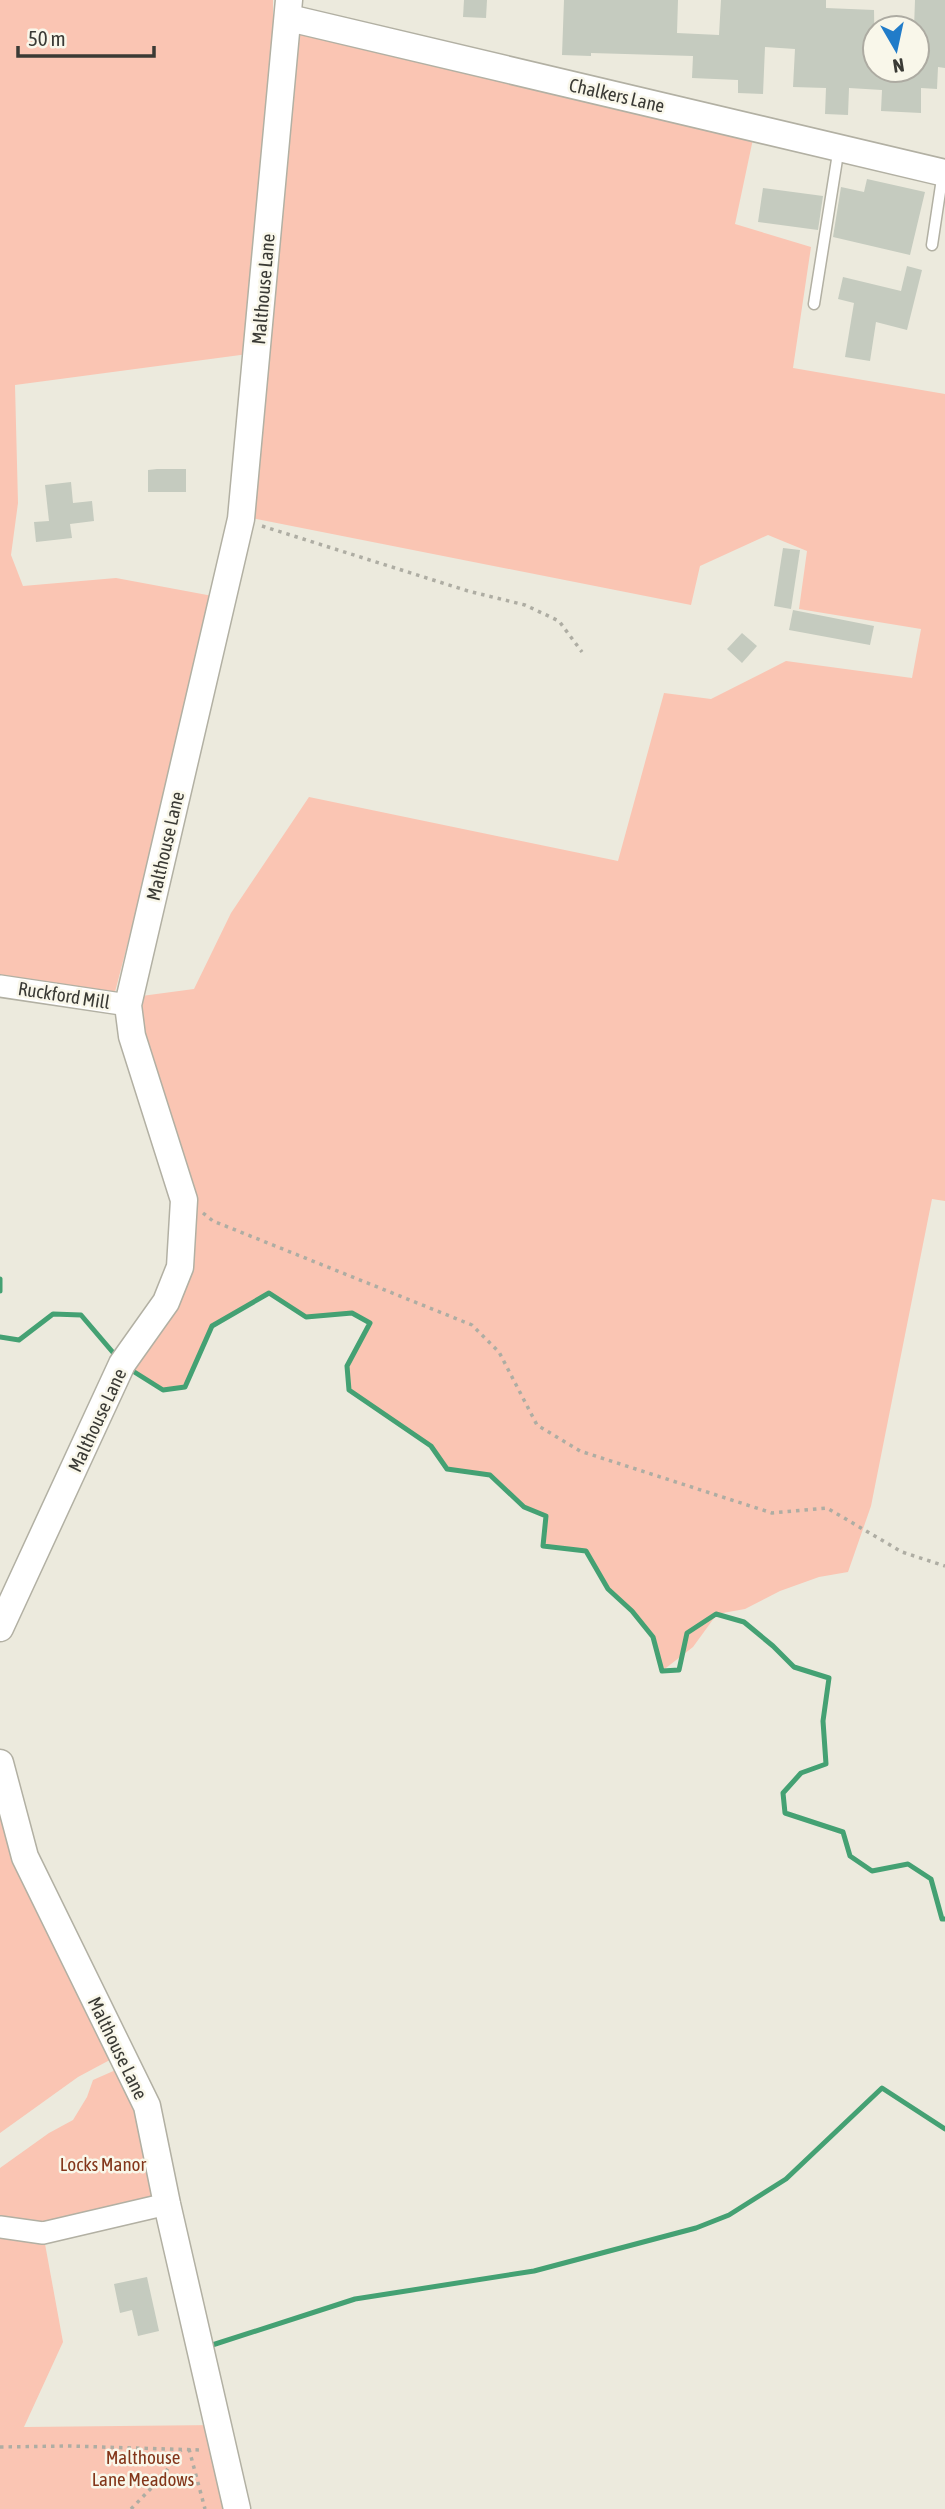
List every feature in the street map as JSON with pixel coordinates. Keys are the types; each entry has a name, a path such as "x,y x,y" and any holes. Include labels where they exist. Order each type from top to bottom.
{"street":[{"name":"Chalkers Lane","path":"289,9 944,172"},
{"name":"Malthouse Lane","path":"0,1628 130,1350 166,1302 180,1266 184,1200 132,1036 128,1005 242,519 289,9"},
{"name":"Ruckford Mill","path":"0,986 128,1005"},
{"name":"Malthouse Lane","path":"0,1763 25,1857 147,2106 237,2509"},
{"path":"0,2227 43,2233 167,2204"}],"lane":[{"path":"814,304 839,147"},
{"path":"932,245 944,172"}],"path":[{"path":"242,519 468,591 525,605 559,621 582,652"},
{"path":"184,1200 214,1221 472,1325 499,1352 537,1425 580,1451 772,1513 827,1508 902,1552 945,1566"},
{"path":"0,2447 68,2446 224,2452"},
{"path":"131,2509 162,2477 182,2449"},
{"path":"190,2449 205,2509"}],"green space":[{"path":"0,0 273,0 273,34 248,354 15,385 18,503 11,555 23,586 116,578 218,597 115,992 0,976"},
{"path":"297,29 753,139 735,224 811,247 793,368 945,394 945,1201 932,1199 871,1506 848,1572 819,1577 780,1591 745,1609 717,1614 693,1647 662,1671 653,1636 632,1611 608,1589 586,1552 543,1546 546,1516 524,1507 490,1475 447,1469 431,1446 349,1390 347,1366 369,1323 352,1313 306,1317 269,1293 212,1326 185,1387 163,1390 122,1364 184,1231 134,997 194,989 231,913 309,797 618,861 664,693 711,699 786,661 912,678 921,629 799,609 807,551 768,535 700,566 691,605 247,517"},
{"path":"0,1763 25,1857 121,2054 78,2077 0,2133"},
{"path":"127,2065 167,2204 43,2233 63,2342 24,2427 217,2425 237,2509 0,2509 0,2168 49,2133 73,2120 87,2097 93,2080"}],"building":[{"path":"464,0 487,0 486,18 463,17"},
{"path":"564,0 678,0 677,33 719,35 721,0 826,0 826,8 874,10 874,14 861,14 861,84 931,84 931,14 914,14 915,0 945,0 945,68 938,67 937,89 921,88 921,113 881,111 882,90 849,88 848,115 825,114 826,88 793,87 795,49 765,47 763,94 738,93 738,80 692,78 693,56 591,53 591,56 562,55"},
{"path":"867,179 925,192 910,255 833,237 841,187 864,192"},
{"path":"763,188 823,196 818,230 758,222"},
{"path":"907,266 922,270 907,330 876,322 870,361 845,357 854,303 838,299 843,277 901,291"},
{"path":"186,469 186,492 148,492 148,470"},
{"path":"71,482 73,503 92,501 94,521 70,524 72,538 36,542 34,522 49,521 45,485"},
{"path":"783,548 800,550 791,609 774,606"},
{"path":"793,610 874,626 870,645 789,630"},
{"path":"742,633 757,646 742,663 727,649"},
{"path":"147,2277 159,2331 138,2336 132,2310 120,2313 114,2284"}],"waterway":[{"path":"0,1279 0,1291"},
{"path":"128,1368 163,1390 185,1387 212,1326 269,1293 306,1317 352,1313 370,1323 347,1366 349,1390 431,1446 447,1469 490,1475 524,1507 546,1516 543,1546 586,1551 608,1589 632,1611 653,1637 662,1671 679,1670 687,1633 716,1614 744,1622 794,1667 829,1678 823,1721 826,1764 801,1773 783,1793 785,1813 843,1832 850,1856 872,1871 908,1864 931,1879 942,1919 945,1919"},
{"path":"0,1337 19,1340 53,1314 81,1315 116,1356"},
{"path":"206,2347 355,2299 534,2271 696,2228 729,2215 786,2179 882,2088 945,2129"}],"park label":[{"name":"Locks Manor","path":"103,2164"},
{"name":"Malthouse Lane Meadows","path":"143,2468"}]}
